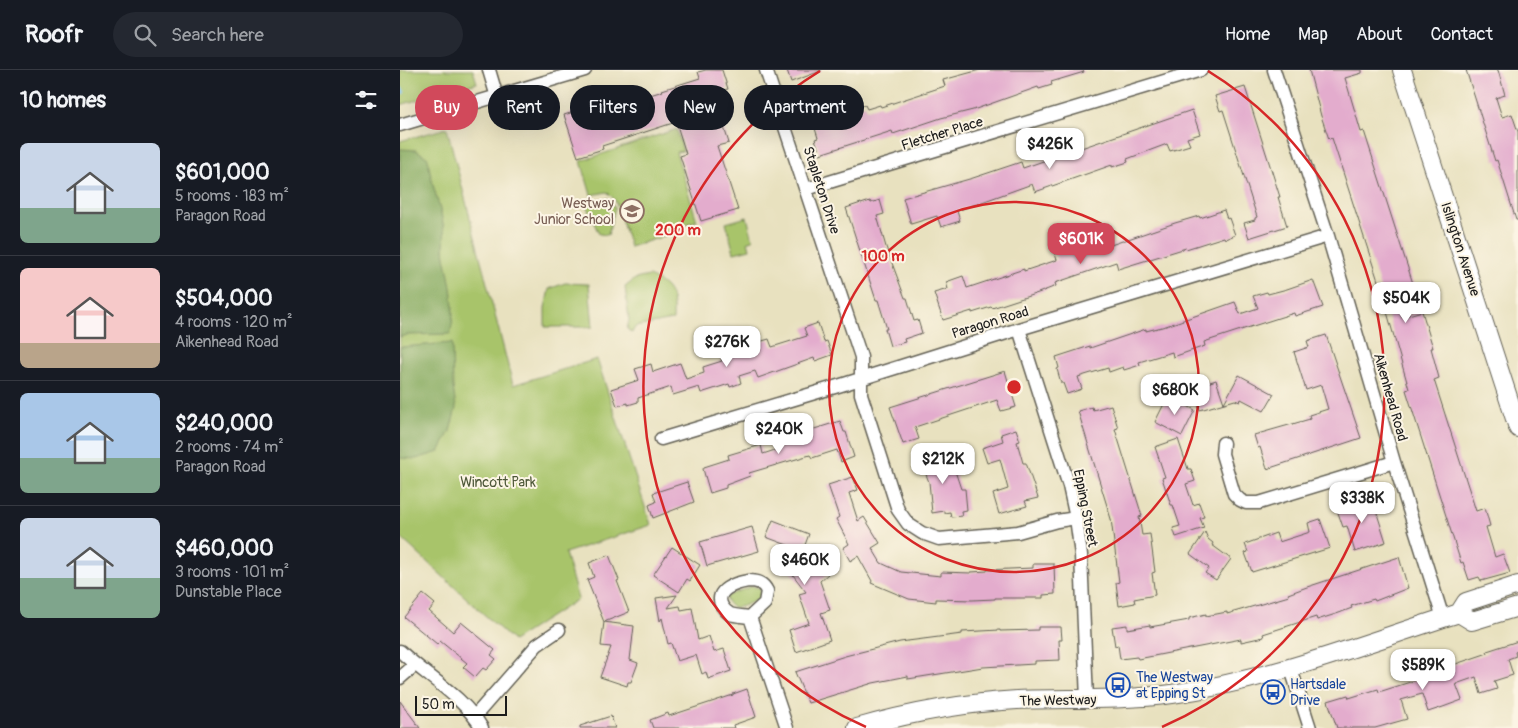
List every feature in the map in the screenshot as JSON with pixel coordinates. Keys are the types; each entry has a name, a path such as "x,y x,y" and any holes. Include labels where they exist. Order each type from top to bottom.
{"main road":[{"name":"Islington Avenue","path":"1402,70 1518,428"},
{"name":"The Westway","path":"857,728 921,712 961,706 1017,700 1087,700 1144,697 1180,693 1239,682 1291,669 1451,615 1466,602 1518,585"},
{"path":"1451,615 1472,622 1518,607"}],"street":[{"path":"489,70 493,85"},
{"path":"536,85 585,70"},
{"name":"Stapleton Drive","path":"766,70 861,357 861,394 898,510 908,524 922,534 939,539 1018,532 1057,521 1076,518"},
{"name":"Fletcher Place","path":"806,189 1201,70"},
{"name":"Aikenhead Road","path":"1274,70 1328,236 1394,462 1451,615"},
{"path":"400,125 488,100"},
{"name":"Paragon Road","path":"661,439 1328,236"},
{"name":"Epping Street","path":"1019,329 1069,486 1076,518 1081,555 1087,700"},
{"path":"1223,443 1222,454 1234,494 1246,503 1259,503 1394,462"},
{"path":"750,617 787,728"},
{"path":"474,716 537,645 559,630"},
{"path":"400,651 463,702 482,728"},
{"path":"400,678 415,665"},
{"path":"1291,669 1310,728"}],"green space":[{"path":"400,70 473,70 477,83 470,85 415,85 415,101 400,105"},
{"name":"Wincott Park","path":"440,130 448,130 513,385 597,359 651,525 565,553 578,599 513,641 400,537 400,141"},
{"path":"677,130 683,151 676,152 697,221 670,228 671,234 630,247 615,200 607,192 591,195 581,161"},
{"path":"400,149 416,150 428,158 441,212 444,230 444,254 451,286 453,315 450,334 407,335 400,337"},
{"path":"608,198 615,208 608,235 599,234 586,205"},
{"path":"747,217 753,240 748,241 750,249 734,253 726,223"},
{"path":"649,276 663,284 670,293 673,305 673,320 635,327 632,333 627,329 629,320 625,287 635,279"},
{"path":"565,283 589,284 593,327 545,327 545,308 549,289"},
{"path":"452,343 453,387 456,408 450,431 439,452 416,459 400,458 400,347"},
{"path":"752,586 760,588 761,593 758,600 739,607 731,606 728,603 727,596"}],"building":[{"path":"722,70 727,85 678,85 700,78 698,72"},
{"path":"787,70 821,70 821,71 791,82"},
{"path":"980,70 1083,70 1084,72 1051,82 1052,85 1039,89 1038,87 973,110 941,118 893,134 892,131 820,154 815,139 818,138 815,130 864,130 864,105 867,109 880,105 881,107 945,86 943,80"},
{"path":"1309,70 1362,70 1362,73 1345,78 1361,132 1364,131 1416,293 1396,299 1402,317 1422,311 1433,348 1431,348 1439,378 1434,380 1476,511 1485,508 1490,526 1486,527 1495,557 1503,554 1510,573 1481,581 1479,577 1469,580 1463,562 1461,563 1406,390 1409,389 1379,284 1332,138 1329,139 1321,116"},
{"path":"1466,70 1498,70 1505,95 1496,98 1502,117 1512,114 1518,132 1518,220 1516,220 1497,160 1495,161"},
{"path":"1245,87 1280,197 1278,197 1287,226 1249,238 1244,223 1255,220 1257,217 1223,110 1220,111 1215,96"},
{"path":"665,89 665,126 655,129 655,93"},
{"path":"1192,110 1200,134 1187,138 1190,145 1170,151 1167,144 1127,159 1128,162 1112,167 1112,165 1035,192 1032,184 957,211 960,221 941,227 937,216 911,224 903,198 1021,162 1023,168"},
{"path":"570,113 570,130 651,130 602,146 603,149 578,157 564,115"},
{"path":"678,130 725,130 729,143 717,146 738,210 701,221 680,156 686,154"},
{"path":"880,200 884,214 877,216 886,247 905,298 907,298 914,321 918,320 922,333 904,339 905,342 890,346 878,300 876,300 846,208"},
{"path":"1224,210 1235,235 1225,239 1224,237 1118,269 1116,262 1055,283 1056,286 1038,293 992,308 972,313 972,311 943,320 934,293 948,289 946,282 963,276 967,288 1057,260 1055,254 1099,240 1102,248 1175,223 1199,216 1200,218"},
{"path":"1313,280 1323,307 1295,316 1294,313 1204,342 1205,346 1173,357 1172,352 1139,362 1140,365 1124,370 1123,367 1109,372 1108,368 1078,377 1082,389 1067,394 1063,383 1061,383 1056,357 1090,346 1090,348 1146,329 1146,331 1166,326 1235,302 1240,314 1258,308 1253,296 1287,289"},
{"path":"818,323 824,342 827,341 832,355 815,361 814,358 758,378 755,371 739,376 741,383 730,387 729,384 701,393 699,387 673,395 671,387 638,398 638,402 617,406 611,389 639,380 635,369 651,364 653,372 680,363 686,379 704,373 703,367 722,361 721,359 735,354 734,351 752,344 769,339 772,347 807,336 804,328"},
{"path":"1326,335 1361,438 1267,469 1254,435 1310,419 1309,415 1328,409 1321,385 1306,390 1294,352 1309,347 1307,341"},
{"path":"1005,371 1016,407 1001,411 997,400 915,427 919,439 903,444 890,407"},
{"path":"1239,375 1274,394 1264,411 1241,399 1240,402 1235,400 1200,410 1193,388 1216,380 1224,403"},
{"path":"1168,396 1195,410 1182,436 1155,422"},
{"path":"1111,405 1118,428 1115,429 1142,516 1139,517 1142,535 1150,534 1155,572 1152,573 1155,595 1134,599 1135,603 1119,606 1116,583 1119,582 1111,519 1078,411 1092,407 1093,410"},
{"path":"840,421 844,432 846,432 854,457 841,462 837,450 812,458 810,455 749,473 750,476 726,485 726,488 710,493 704,467 729,459 728,455 761,445 763,454 781,448 779,440"},
{"path":"1016,429 1020,441 1017,442 1023,463 1026,463 1038,498 1025,501 1027,506 999,514 993,494 1008,489 1000,459 987,463 982,448 1003,441 1001,434"},
{"path":"1178,439 1188,469 1191,469 1195,481 1186,484 1193,505 1199,503 1204,517 1200,518 1204,528 1176,537 1173,528 1180,526 1162,478 1165,477 1155,447"},
{"path":"946,452 950,463 952,462 961,489 965,489 967,510 961,511 962,516 951,517 950,512 944,513 944,511 932,513 929,482 925,472 920,474 915,462"},
{"path":"853,477 858,490 849,493 858,521 864,517 880,543 872,548 881,563 901,572 941,576 941,572 971,573 987,570 1033,568 1033,564 1054,564 1055,594 1043,595 1043,598 936,599 936,602 909,599 871,583 872,581 858,556 850,561 843,548 849,544 836,519 839,517 828,485"},
{"path":"687,482 694,502 653,518 649,505 656,502 653,493"},
{"path":"1372,498 1386,542 1355,552 1347,526 1343,527 1336,507"},
{"path":"1320,519 1330,548 1252,572 1245,553 1248,552 1245,544 1276,533 1279,542 1310,532 1308,523"},
{"path":"773,520 809,534 805,545 828,574 820,581 830,610 821,613 830,640 796,652 789,630 809,623 799,594 806,592 787,567 803,554 789,549 790,546 766,537"},
{"path":"752,527 759,551 707,566 700,542"},
{"path":"1205,532 1208,539 1213,543 1212,545 1231,559 1216,580 1205,573 1209,568 1190,554"},
{"path":"672,547 700,565 690,581 687,579 679,592 653,575"},
{"path":"609,555 629,612 604,622 587,580 594,577 589,563"},
{"path":"1399,557 1408,588 1375,601 1374,599 1351,606 1352,608 1317,620 1316,617 1263,634 1264,637 1241,642 1241,639 1138,659 1137,657 1120,659 1118,645 1115,646 1112,627 1127,625 1127,629 1150,625 1150,627 1189,620 1189,618 1206,614 1206,616 1227,612 1227,614 1289,596 1288,594 1307,587"},
{"path":"423,594 435,604 429,611 453,632 461,622 495,650 491,655 496,659 486,670 483,668 475,677 463,667 467,663 440,641 437,644 404,617"},
{"path":"677,595 668,608 680,606 681,610 692,608 698,640 709,636 714,652 724,649 731,671 708,679 706,672 702,674 696,655 677,661 671,643 668,644 662,618 660,621 656,598"},
{"path":"604,622 634,626 630,660 638,663 631,682 628,682 627,686 600,677 611,647 601,646"},
{"path":"1038,627 1061,627 1062,640 1059,640 1060,660 1035,661 1035,664 983,667 908,679 908,676 873,683 808,703 795,672 845,656 900,642 962,634 962,632 1038,630"},
{"path":"1518,641 1518,651 1515,652 1516,656 1508,659 1513,675 1494,681 1497,689 1481,694 1476,677 1456,684 1462,700 1443,707 1428,712 1422,694 1401,700 1407,719 1375,728 1337,728 1328,701 1348,695 1349,698 1378,689 1379,692 1435,674 1435,671"},
{"path":"747,689 756,717 733,725 734,728 653,728 650,720 668,713 669,716"},
{"path":"400,701 420,728 400,728"},
{"path":"611,716 615,728 580,728 580,726"}],"waterway":[{"path":"400,88 403,92"}],"place":[{"name":"Westway Junior School","path":"632,211"},
{"name":"The Westway at Epping St","path":"1118,685"},
{"name":"Hartsdale Drive","path":"1273,692"}]}
